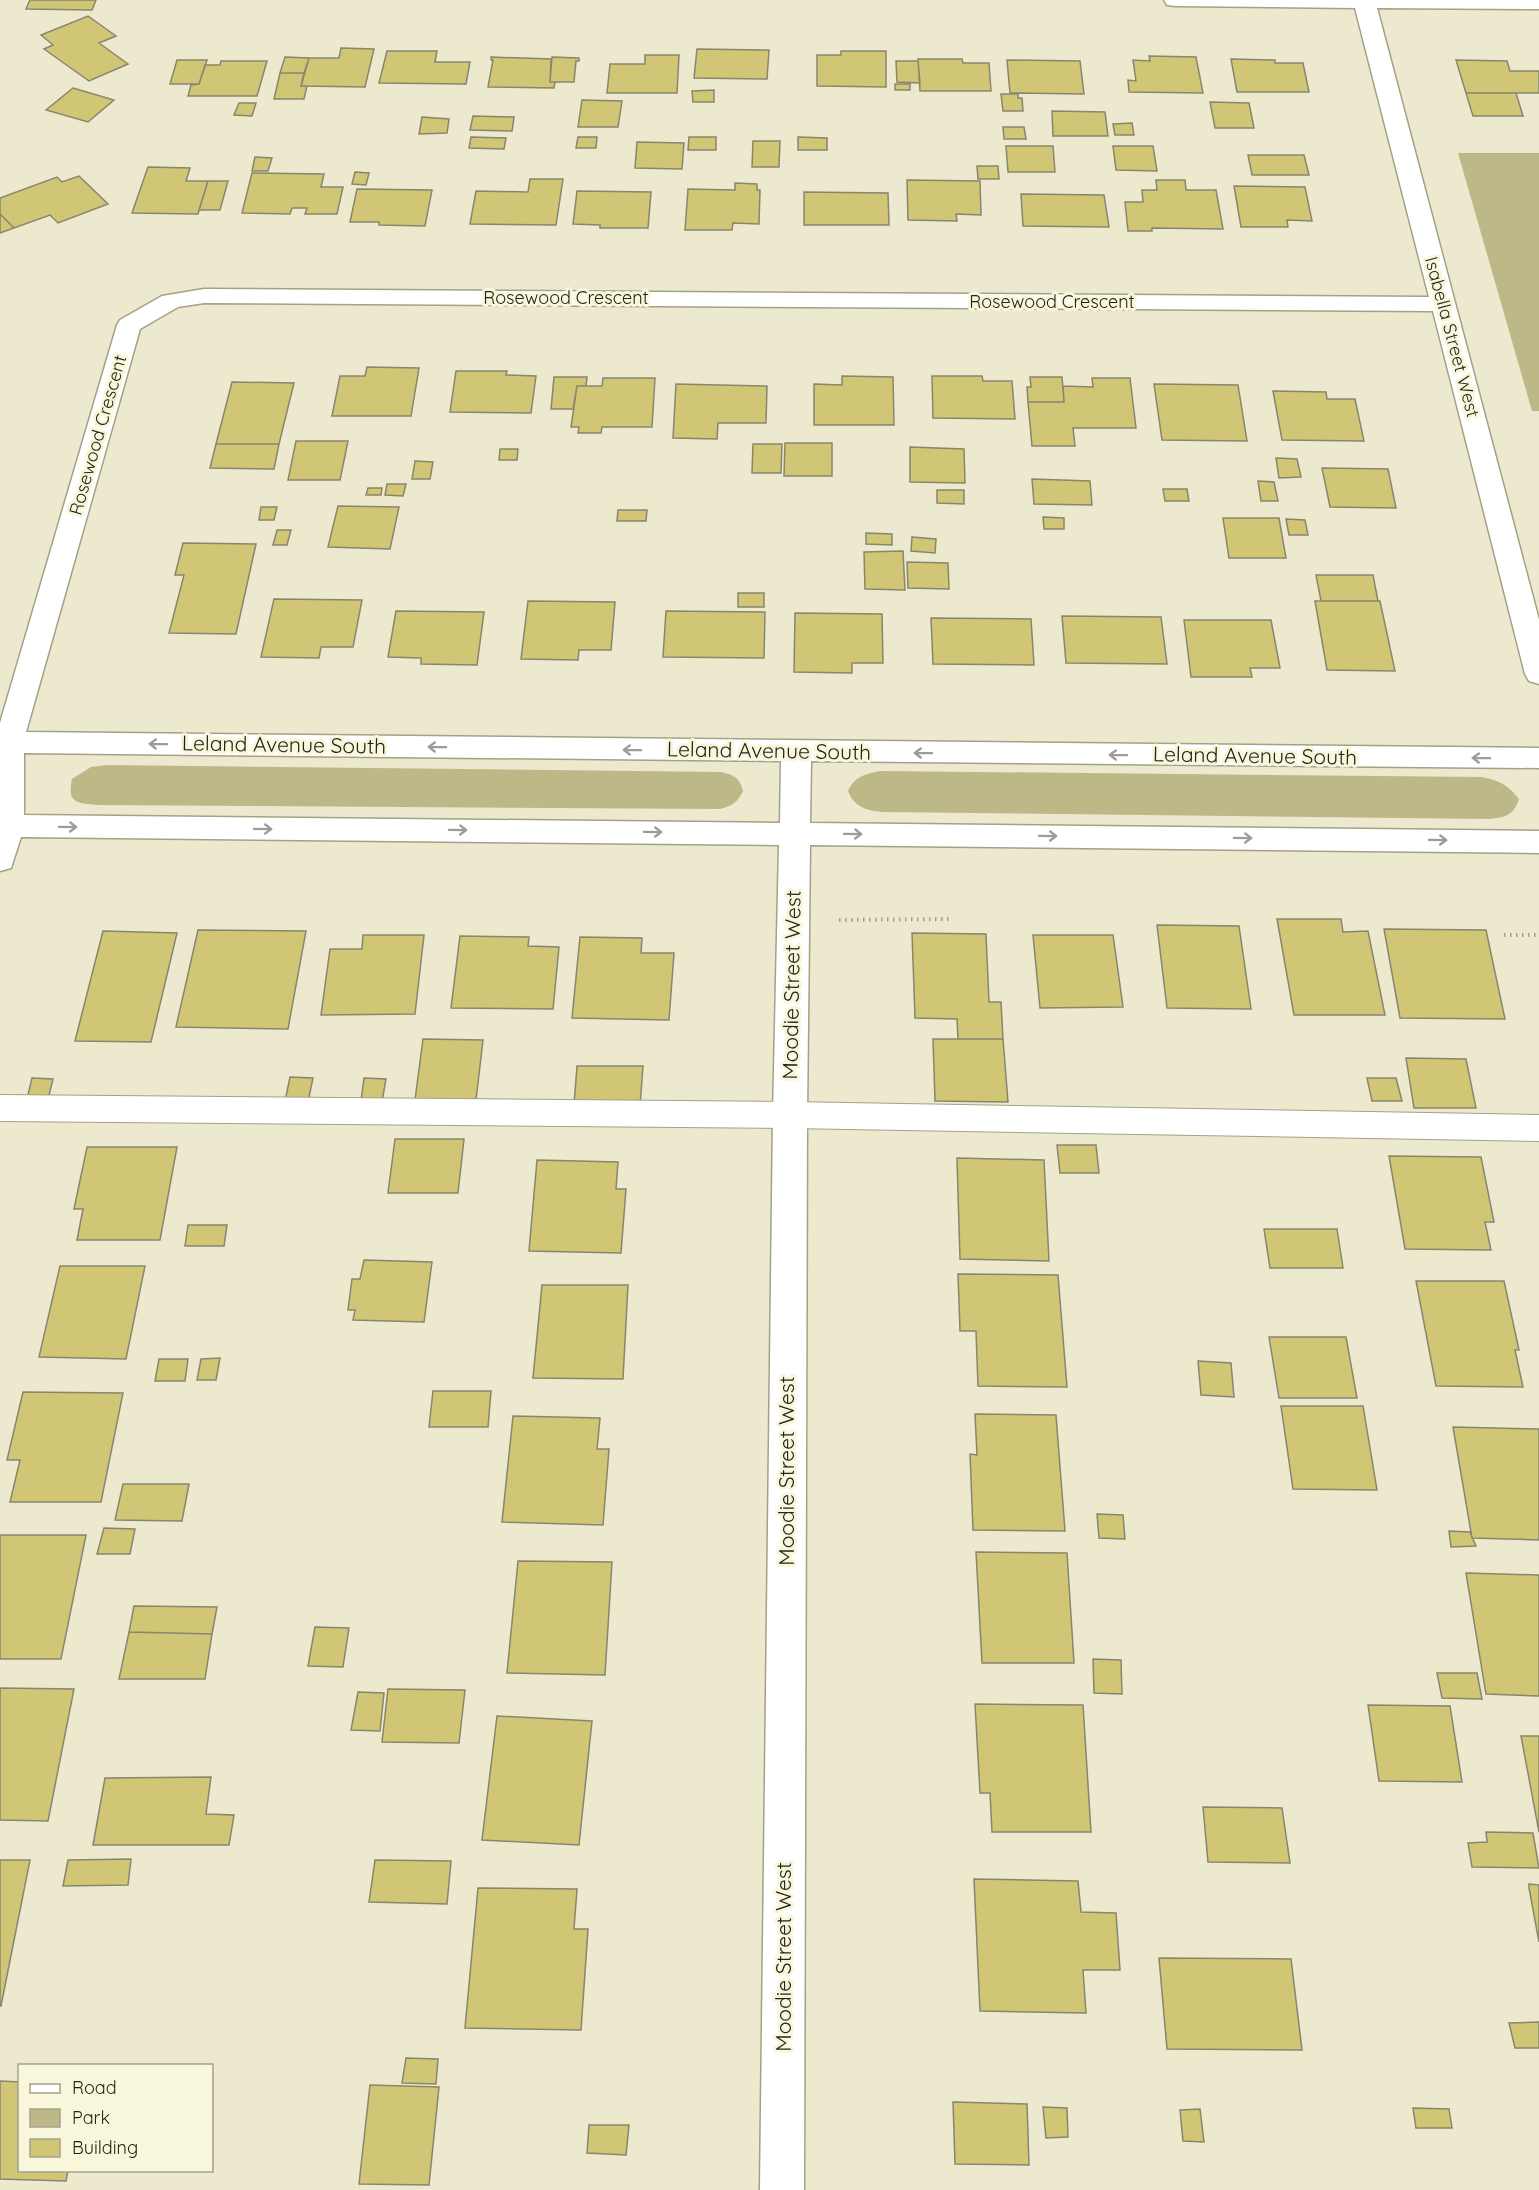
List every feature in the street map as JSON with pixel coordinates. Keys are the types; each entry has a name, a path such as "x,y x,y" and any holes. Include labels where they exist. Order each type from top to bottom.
{"street":[{"path":"1175,0 1539,3"},
{"name":"Isabella Street West","path":"1364,1 1539,674"},
{"name":"Rosewood Crescent","path":"0,860 5,826 4,742 129,325 171,301 204,296 226,296 1443,304"},
{"name":"Leland Avenue South","path":"4,742 1539,758"},
{"name":"Moodie Street West","path":"782,2190 790,1114 796,752"},
{"path":"5,826 1539,842"}],"lane":[{"path":"0,1108 790,1114 1539,1128"}],"path":[{"path":"793,920 950,919"},
{"path":"1504,934 1539,935"}],"green space":[{"path":"1458,153 1539,153 1539,411 1532,411"},
{"path":"107,765 721,772 736,778 743,791 734,803 720,809 98,805 79,802 72,797 72,779 91,767"},
{"path":"880,771 1482,777 1503,784 1519,799 1508,815 1489,819 881,812 861,807 848,791 853,782 861,777"}],"building":[{"path":"30,0 96,0 92,10 26,9"},
{"path":"88,16 116,36 99,43 128,64 89,81 44,49 53,45 41,35"},
{"path":"341,48 374,49 365,87 301,86 309,58 339,58"},
{"path":"697,49 769,50 767,79 694,78"},
{"path":"387,51 437,51 435,62 470,62 466,84 379,83"},
{"path":"841,51 886,51 886,87 817,86 817,55 841,55"},
{"path":"645,55 679,55 677,93 607,93 610,64 645,64"},
{"path":"1149,56 1196,57 1203,93 1129,92 1128,80 1136,81 1133,60 1150,61"},
{"path":"285,57 309,58 304,73 280,73"},
{"path":"491,57 551,59 550,82 555,82 554,88 488,87 493,60"},
{"path":"552,57 579,58 579,61 576,61 574,82 550,82"},
{"path":"918,59 962,59 963,63 989,63 991,91 920,91"},
{"path":"1231,59 1303,63 1309,92 1237,92"},
{"path":"177,60 207,60 199,84 170,84"},
{"path":"1007,60 1080,61 1084,94 1010,93"},
{"path":"1456,60 1507,61 1510,71 1539,71 1539,93 1466,93"},
{"path":"221,61 267,61 257,96 188,96 191,85 199,84 205,65 220,65"},
{"path":"896,61 918,61 920,83 897,82"},
{"path":"280,73 304,73 301,86 307,86 304,99 274,99"},
{"path":"895,84 910,84 910,90 895,90"},
{"path":"73,88 114,100 88,122 46,110"},
{"path":"714,90 714,102 693,102 692,91"},
{"path":"1466,93 1516,93 1523,116 1473,116"},
{"path":"1001,94 1018,94 1018,98 1022,98 1023,111 1003,111"},
{"path":"582,100 622,101 618,127 578,127"},
{"path":"1210,102 1249,103 1254,128 1215,128"},
{"path":"239,103 256,103 252,116 234,115"},
{"path":"1052,111 1105,112 1108,136 1053,136"},
{"path":"473,116 514,117 512,131 470,130"},
{"path":"422,117 449,119 447,133 419,134"},
{"path":"1132,123 1134,135 1115,135 1113,124"},
{"path":"1003,127 1024,127 1026,139 1004,139"},
{"path":"471,137 506,138 504,149 469,148"},
{"path":"578,137 597,137 596,148 576,148"},
{"path":"689,137 716,137 716,150 688,150"},
{"path":"798,137 827,138 827,150 798,150"},
{"path":"753,141 780,141 779,167 752,167"},
{"path":"637,142 684,143 682,169 635,168"},
{"path":"1006,146 1053,146 1055,172 1008,172"},
{"path":"1113,146 1153,146 1157,171 1116,170"},
{"path":"1248,155 1304,155 1309,175 1252,175"},
{"path":"255,157 272,158 268,171 252,171"},
{"path":"977,166 998,166 999,179 978,179"},
{"path":"148,167 190,168 186,181 208,181 198,214 132,213"},
{"path":"355,172 369,173 366,185 352,184"},
{"path":"252,173 324,174 321,187 343,187 337,214 305,214 307,208 292,208 290,214 242,213"},
{"path":"79,176 108,204 58,223 50,215 14,228 0,214 0,198 57,177 62,182"},
{"path":"530,179 563,179 556,225 470,224 476,191 528,192"},
{"path":"907,180 980,181 981,215 956,214 957,221 908,220"},
{"path":"1156,180 1185,180 1186,190 1216,190 1223,229 1152,228 1152,231 1128,231 1125,202 1143,202 1142,190 1157,190"},
{"path":"208,181 228,181 220,210 199,210"},
{"path":"735,183 757,184 757,190 760,190 759,224 733,223 732,230 685,230 688,189 735,190"},
{"path":"1234,186 1305,187 1312,221 1287,220 1288,227 1241,227"},
{"path":"357,189 432,190 425,226 350,222"},
{"path":"577,191 651,192 648,228 600,228 600,225 573,224"},
{"path":"804,192 888,193 889,225 804,225"},
{"path":"1021,194 1104,195 1109,227 1023,226"},
{"path":"0,214 14,228 0,233"},
{"path":"367,367 419,368 411,416 332,416 340,376 365,376"},
{"path":"456,371 507,371 506,375 536,376 531,413 450,412"},
{"path":"842,376 893,377 894,425 814,425 814,384 842,385"},
{"path":"932,376 982,376 983,381 1012,381 1015,419 933,418"},
{"path":"554,377 587,377 586,386 577,386 573,409 551,409"},
{"path":"1030,377 1062,377 1064,402 1028,402 1027,387 1031,387"},
{"path":"603,378 655,378 652,427 602,427 601,433 578,433 579,427 571,427 577,386 602,386"},
{"path":"1092,378 1130,378 1136,428 1073,428 1075,446 1032,446 1028,402 1064,402 1063,386 1093,387"},
{"path":"232,382 294,383 279,444 216,444"},
{"path":"676,384 767,386 766,423 718,423 717,439 673,438"},
{"path":"1154,384 1238,385 1247,441 1162,440"},
{"path":"1273,391 1326,392 1327,399 1355,399 1364,441 1282,440"},
{"path":"296,441 348,441 340,480 288,480"},
{"path":"785,443 832,443 832,476 784,476"},
{"path":"216,444 279,444 274,469 210,468"},
{"path":"753,444 782,444 781,473 752,473"},
{"path":"910,447 964,449 965,483 910,482"},
{"path":"500,449 518,449 517,460 499,460"},
{"path":"1276,458 1297,459 1301,477 1279,478"},
{"path":"415,461 433,462 430,479 412,479"},
{"path":"1322,468 1388,469 1396,508 1330,507"},
{"path":"1032,479 1090,481 1092,505 1034,504"},
{"path":"1258,481 1274,482 1278,501 1261,501"},
{"path":"387,484 406,484 403,496 385,495"},
{"path":"368,488 382,488 381,495 366,495"},
{"path":"1163,489 1187,489 1189,501 1165,501"},
{"path":"937,490 964,490 964,504 937,503"},
{"path":"338,506 399,507 390,549 328,547"},
{"path":"261,507 277,507 274,520 259,520"},
{"path":"618,510 647,510 646,521 617,521"},
{"path":"1043,517 1064,518 1064,529 1044,529"},
{"path":"1223,518 1279,518 1286,558 1229,558"},
{"path":"1286,519 1305,520 1308,535 1289,535"},
{"path":"277,530 291,530 287,545 273,545"},
{"path":"866,533 892,534 892,545 866,544"},
{"path":"912,537 936,539 935,553 911,551"},
{"path":"183,543 256,544 236,634 169,633 184,575 175,575"},
{"path":"903,551 905,590 865,589 864,552"},
{"path":"907,562 948,563 949,589 908,588"},
{"path":"1316,575 1373,575 1378,601 1321,601"},
{"path":"738,593 764,593 764,607 738,607"},
{"path":"274,599 362,600 353,647 321,647 319,658 261,657"},
{"path":"528,601 615,602 611,650 579,650 578,660 521,659"},
{"path":"1315,601 1380,601 1395,671 1327,670"},
{"path":"396,611 484,612 477,665 421,664 421,658 388,657"},
{"path":"666,611 765,612 764,658 663,657"},
{"path":"795,613 882,614 883,663 852,663 852,673 794,672"},
{"path":"1062,616 1161,617 1167,664 1066,663"},
{"path":"931,618 1031,619 1034,665 933,664"},
{"path":"1184,620 1271,620 1280,668 1250,668 1252,677 1191,677"},
{"path":"1277,919 1341,919 1343,932 1368,931 1385,1015 1294,1015"},
{"path":"1157,925 1239,926 1251,1009 1167,1008"},
{"path":"1384,929 1486,930 1505,1019 1400,1018"},
{"path":"198,930 306,931 288,1029 176,1027"},
{"path":"103,931 177,933 151,1042 75,1041"},
{"path":"912,933 986,934 989,1002 1001,1002 1003,1039 958,1039 957,1019 915,1018"},
{"path":"363,935 424,935 415,1014 321,1015 330,949 362,949"},
{"path":"1033,935 1113,935 1123,1007 1040,1008"},
{"path":"460,936 529,937 528,946 559,947 553,1009 451,1008"},
{"path":"580,937 642,938 641,953 674,953 669,1020 572,1018"},
{"path":"423,1039 483,1040 476,1100 415,1100"},
{"path":"933,1039 1003,1039 1008,1102 935,1101"},
{"path":"1406,1058 1466,1059 1476,1108 1414,1108"},
{"path":"577,1066 643,1066 640,1106 574,1105"},
{"path":"290,1077 313,1078 308,1102 285,1101"},
{"path":"32,1078 53,1079 48,1099 27,1099"},
{"path":"364,1078 386,1079 382,1102 361,1101"},
{"path":"1367,1078 1396,1078 1402,1101 1372,1101"},
{"path":"395,1139 464,1139 458,1193 388,1193"},
{"path":"1057,1145 1096,1145 1099,1173 1060,1173"},
{"path":"87,1147 177,1147 160,1240 77,1240 83,1209 74,1209"},
{"path":"1389,1156 1481,1157 1494,1222 1485,1222 1491,1250 1405,1249"},
{"path":"957,1158 1044,1160 1049,1261 960,1259"},
{"path":"537,1160 618,1162 616,1189 626,1189 621,1253 529,1251"},
{"path":"188,1225 227,1225 224,1246 185,1246"},
{"path":"1264,1229 1337,1229 1343,1268 1270,1268"},
{"path":"364,1260 432,1262 424,1322 353,1320 355,1310 348,1310 352,1279 360,1279"},
{"path":"60,1266 145,1266 126,1359 39,1357"},
{"path":"958,1274 1058,1275 1067,1387 978,1386 976,1331 960,1331"},
{"path":"1416,1281 1504,1281 1519,1350 1515,1350 1523,1387 1436,1386"},
{"path":"542,1285 628,1285 623,1379 533,1378"},
{"path":"1269,1337 1346,1337 1357,1398 1279,1398"},
{"path":"220,1358 216,1380 197,1380 201,1359"},
{"path":"159,1359 188,1359 185,1381 155,1381"},
{"path":"1198,1361 1231,1363 1234,1397 1201,1395"},
{"path":"433,1391 491,1391 488,1427 429,1427"},
{"path":"23,1392 123,1393 101,1502 10,1502 20,1460 7,1460"},
{"path":"1281,1406 1363,1406 1377,1490 1293,1489"},
{"path":"975,1414 1056,1415 1065,1531 973,1530 970,1454 977,1455"},
{"path":"513,1416 600,1418 597,1449 609,1449 603,1525 502,1522"},
{"path":"1453,1427 1539,1429 1539,1540 1472,1538"},
{"path":"123,1484 189,1484 182,1521 115,1520"},
{"path":"1097,1514 1123,1515 1125,1539 1099,1538"},
{"path":"104,1528 135,1529 130,1554 97,1554"},
{"path":"1449,1531 1470,1532 1476,1546 1451,1547"},
{"path":"0,1535 86,1535 61,1659 0,1659"},
{"path":"976,1552 1067,1553 1074,1663 982,1663"},
{"path":"518,1561 612,1562 605,1675 507,1673"},
{"path":"1466,1573 1539,1575 1539,1696 1486,1694"},
{"path":"134,1606 217,1607 212,1634 129,1632"},
{"path":"315,1627 349,1628 343,1667 308,1666"},
{"path":"129,1632 212,1634 205,1679 119,1679"},
{"path":"1093,1659 1121,1660 1122,1694 1094,1693"},
{"path":"1437,1673 1477,1673 1482,1699 1442,1698"},
{"path":"0,1688 74,1689 48,1821 0,1820"},
{"path":"388,1689 465,1690 459,1743 382,1742"},
{"path":"358,1692 384,1693 380,1731 351,1730"},
{"path":"975,1704 1083,1705 1091,1832 992,1832 990,1793 980,1793"},
{"path":"1368,1705 1450,1706 1462,1782 1379,1781"},
{"path":"497,1716 592,1721 579,1845 482,1840"},
{"path":"1521,1736 1539,1736 1539,1832"},
{"path":"211,1777 206,1814 234,1815 229,1845 93,1845 105,1778"},
{"path":"1203,1807 1282,1808 1290,1863 1208,1862"},
{"path":"1486,1832 1533,1833 1539,1868 1472,1867 1468,1843 1487,1842"},
{"path":"131,1859 128,1885 63,1886 68,1860"},
{"path":"0,1860 30,1860 1,2006 0,2006"},
{"path":"375,1860 451,1861 447,1904 369,1902"},
{"path":"974,1879 1078,1881 1081,1912 1116,1913 1120,1970 1083,1970 1086,2013 980,2011"},
{"path":"1529,1884 1539,1885 1539,1942 1529,1888"},
{"path":"478,1888 577,1889 574,1929 588,1929 581,2030 465,2028"},
{"path":"1159,1958 1291,1959 1302,2050 1167,2049"},
{"path":"1539,2022 1539,2048 1515,2048 1509,2023"},
{"path":"406,2058 438,2059 436,2084 402,2083"},
{"path":"0,2081 18,2082 18,2172 68,2172 66,2181 0,2179"},
{"path":"370,2085 439,2087 429,2185 359,2184"},
{"path":"953,2102 1027,2104 1029,2165 955,2164"},
{"path":"1043,2107 1067,2108 1068,2137 1046,2138"},
{"path":"1413,2108 1449,2109 1452,2128 1416,2128"},
{"path":"1200,2109 1204,2142 1183,2141 1180,2110"},
{"path":"589,2125 629,2125 626,2155 587,2153"}]}
